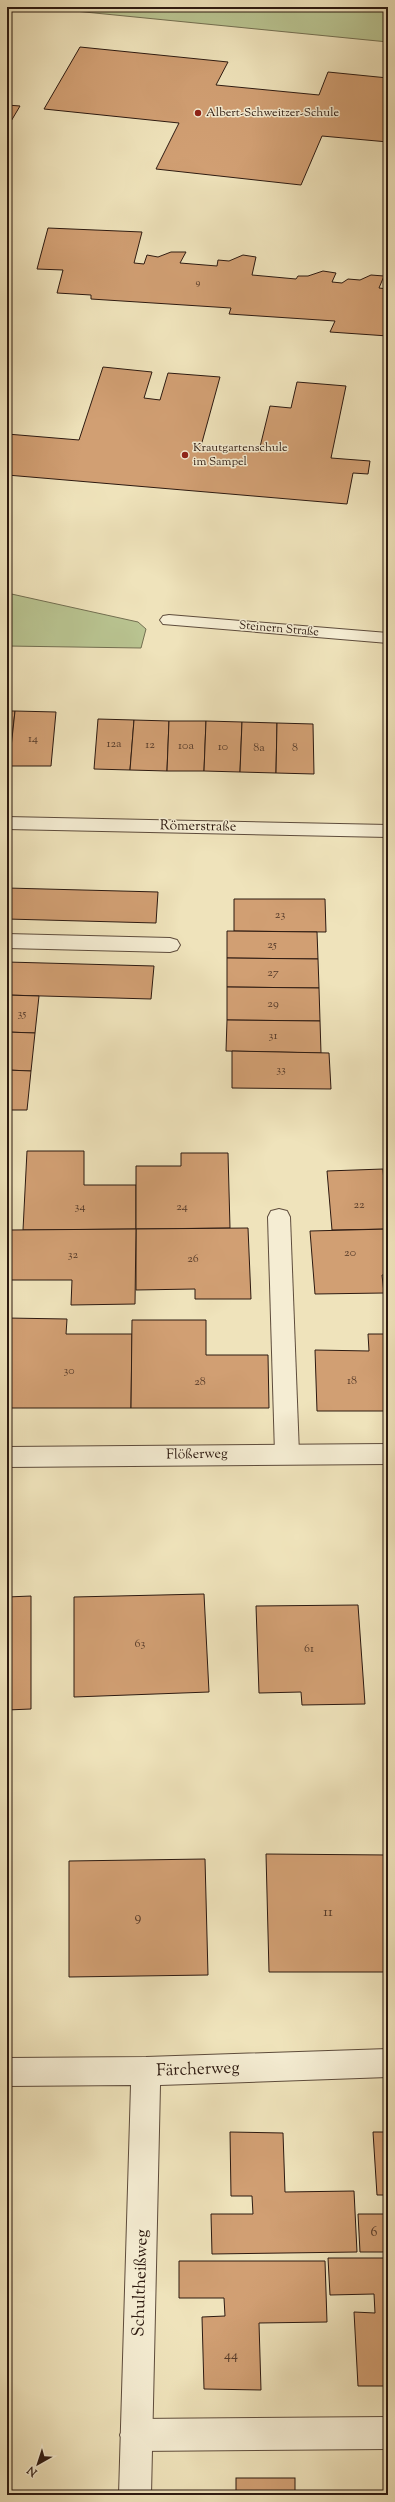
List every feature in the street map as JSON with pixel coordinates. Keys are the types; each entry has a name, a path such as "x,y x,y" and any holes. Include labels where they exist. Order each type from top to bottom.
{"street":[{"name":"Steinern Straße","path":"169,620 388,638"},
{"name":"Römerstraße","path":"7,823 388,831"},
{"path":"7,941 170,945"},
{"path":"279,1217 287,1454"},
{"name":"Flößerweg","path":"7,1457 388,1454"},
{"name":"Färcherweg","path":"7,2072 146,2071 388,2063"},
{"name":"Schultheißweg","path":"135,2495 146,2071"},
{"path":"136,2435 388,2433"}],"green space":[{"path":"34,7 388,7 388,42"},
{"path":"7,593 138,622 146,629 141,648 7,646"}],"building":[{"path":"80,47 228,62 216,85 319,95 328,72 388,78 388,142 322,136 301,185 156,169 179,123 44,109"},
{"path":"7,105 20,106 7,128"},
{"path":"48,228 142,232 134,263 144,264 147,255 158,257 171,252 186,252 180,263 217,266 218,260 229,261 243,255 256,257 252,275 296,279 298,276 308,276 323,271 336,273 332,282 342,283 348,279 360,280 371,275 384,276 379,288 388,289 388,336 330,332 335,321 229,314 231,308 91,299 91,295 57,293 63,270 37,269"},
{"path":"103,367 152,372 144,398 160,400 168,373 220,377 201,446 259,451 270,406 291,408 297,382 346,386 331,458 370,461 368,474 353,473 347,504 7,475 7,434 79,440"},
{"path":"7,711 15,711 9,766 7,766"},
{"path":"15,711 56,712 51,766 9,766"},
{"path":"98,719 134,720 130,770 94,769"},
{"path":"134,720 169,721 167,771 130,770"},
{"path":"169,721 206,721 204,771 167,771"},
{"path":"206,721 242,722 240,772 204,771"},
{"path":"242,722 277,723 276,773 240,772"},
{"path":"277,723 313,724 314,774 276,773"},
{"path":"7,888 158,892 156,923 7,919"},
{"path":"234,899 325,899 326,932 234,931"},
{"path":"227,931 317,932 318,959 227,958"},
{"path":"227,958 318,959 319,988 227,987"},
{"path":"7,962 154,966 151,999 7,995"},
{"path":"227,987 319,988 320,1021 227,1020"},
{"path":"7,995 39,996 35,1033 7,1032"},
{"path":"227,1020 320,1021 321,1053 226,1051"},
{"path":"7,1032 35,1033 31,1071 7,1070"},
{"path":"232,1051 329,1053 331,1089 232,1088"},
{"path":"7,1070 31,1071 27,1110 7,1110"},
{"path":"27,1151 84,1151 84,1185 136,1185 136,1229 23,1230"},
{"path":"181,1153 228,1153 230,1228 136,1229 136,1166 181,1166"},
{"path":"383,1169 384,1182 388,1182 388,1229 332,1230 327,1171"},
{"path":"248,1228 251,1299 195,1299 195,1289 136,1290 136,1229"},
{"path":"136,1229 135,1304 71,1305 72,1280 9,1280 11,1230"},
{"path":"388,1229 388,1275 382,1275 384,1293 315,1294 310,1231"},
{"path":"7,1318 67,1319 66,1334 132,1334 131,1408 7,1408"},
{"path":"132,1320 206,1320 206,1355 268,1355 269,1408 131,1408"},
{"path":"368,1334 388,1334 388,1411 317,1411 315,1350 369,1351"},
{"path":"204,1594 209,1692 74,1697 74,1597"},
{"path":"31,1596 31,1709 7,1710 7,1597"},
{"path":"358,1605 365,1704 302,1705 301,1692 259,1693 256,1606"},
{"path":"266,1854 388,1855 388,1972 269,1972"},
{"path":"205,1859 208,1975 69,1977 69,1861"},
{"path":"230,2132 283,2133 285,2192 354,2191 357,2252 212,2254 211,2214 253,2214 252,2196 231,2196"},
{"path":"373,2132 388,2132 388,2195 377,2195"},
{"path":"358,2214 388,2214 388,2252 360,2252"},
{"path":"328,2258 388,2258 388,2386 358,2386 354,2312 375,2313 374,2294 330,2295"},
{"path":"179,2261 325,2261 327,2322 259,2323 261,2390 204,2389 202,2317 225,2316 224,2298 179,2298"},
{"path":"236,2478 295,2478 295,2495 236,2495"}],"place":[{"name":"Albert-Schweitzer-Schule","path":"198,113"},
{"name":"Krautgartenschule im Sampel","path":"185,455"}]}
